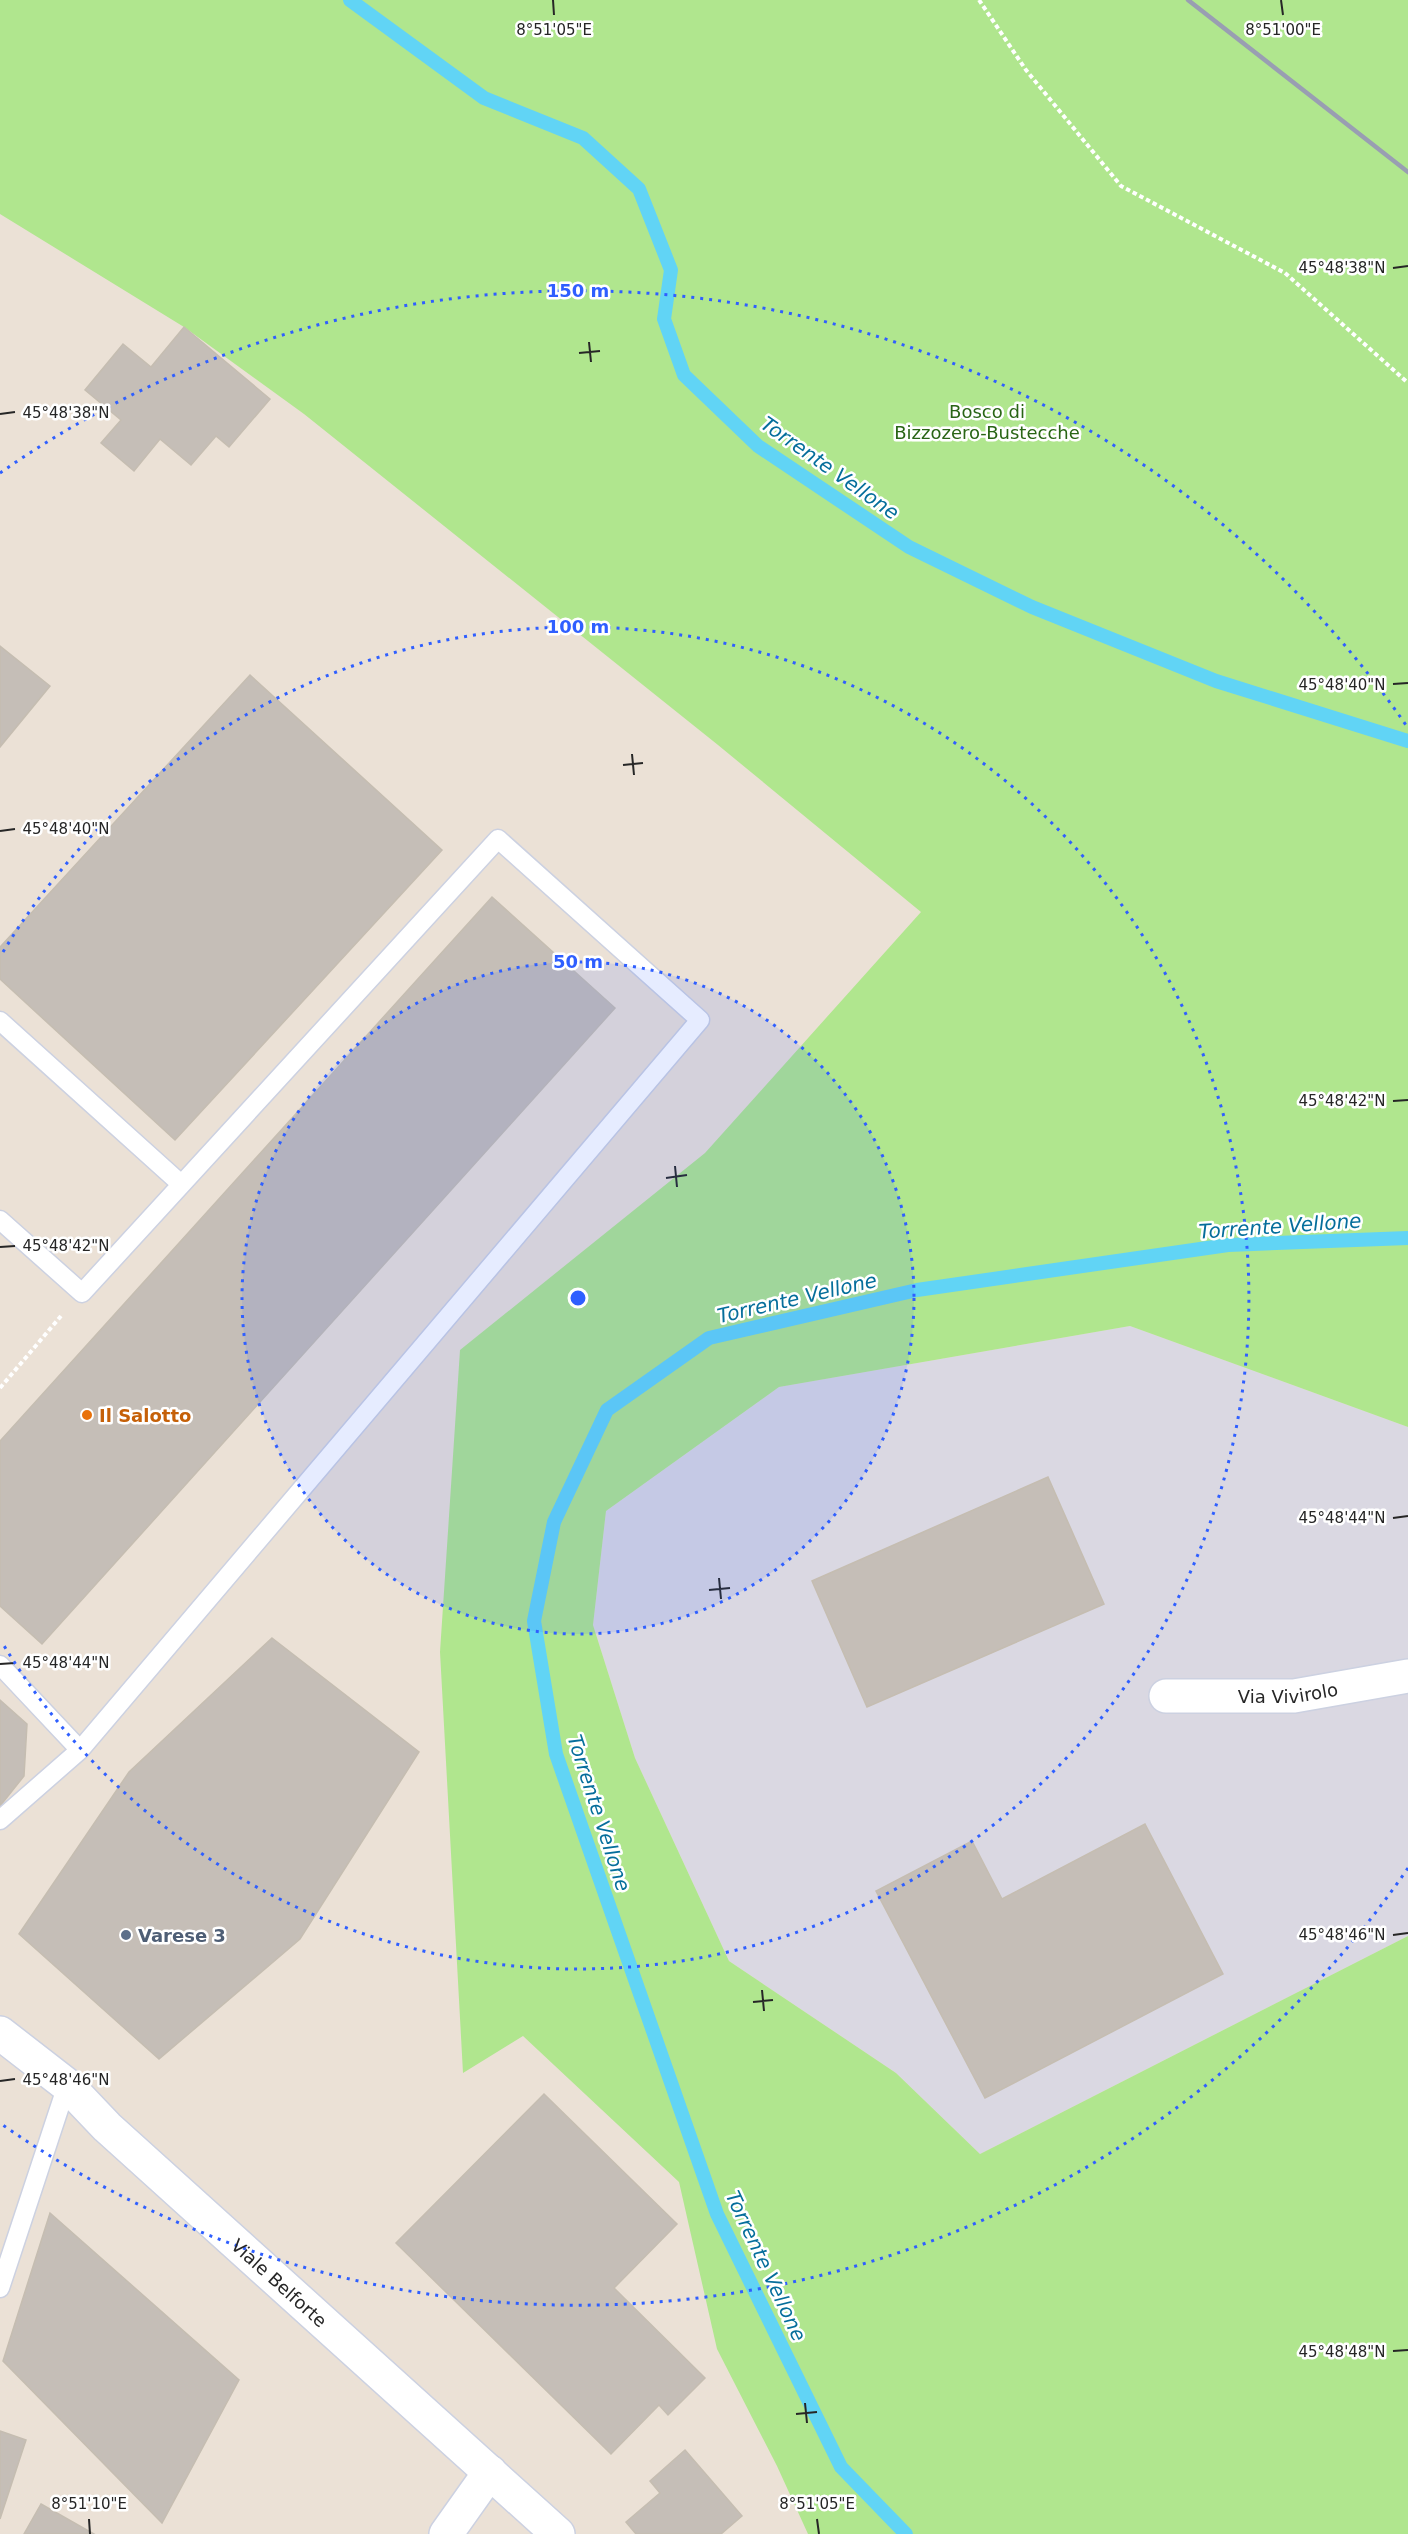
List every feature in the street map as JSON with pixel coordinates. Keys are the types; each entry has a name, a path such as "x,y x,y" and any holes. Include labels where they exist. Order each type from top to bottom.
{"main road":[{"name":"Via Vivirolo","path":"1166,1696 1294,1696 1408,1676"},
{"name":"Viale Belforte","path":"0,2033 67,2085 107,2127 558,2534"},
{"path":"446,2534 490,2472"}],"lane":[{"path":"0,1220 82,1293 498,839 700,1020 80,1750 0,1820"},
{"path":"0,1021 181,1184"},
{"path":"0,1665 80,1750"},
{"path":"0,2288 67,2085"}],"path":[{"path":"979,0 1026,70 1121,186 1285,273 1408,383"},
{"path":"0,1388 82,1293"}],"shaded area":[{"path":"1130,1326 1408,1427 1408,1936 980,2154 896,2073 729,1961 635,1758 593,1625 606,1511 779,1387"}],"green space":[{"name":"Bosco di Bizzozero-Bustecche","path":"0,0 1408,0 1408,1427 1130,1326 779,1387 606,1511 593,1625 635,1758 729,1961 896,2073 980,2154 1408,1936 1408,2534 808,2534 777,2466 717,2349 679,2182 523,2036 463,2073 440,1652 460,1350 705,1153 921,912 718,745 304,414 184,327 0,214"}],"building":[{"path":"184,327 270,399 229,447 216,436 191,465 160,439 134,471 101,443 121,420 85,390 123,344 151,367"},
{"path":"0,646 50,686 0,747"},
{"path":"250,675 442,850 175,1140 0,979 0,947"},
{"path":"492,897 615,1008 42,1644 0,1606 0,1441"},
{"path":"1048,1477 1104,1604 867,1707 812,1581"},
{"path":"272,1638 419,1752 300,1939 159,2059 19,1934 129,1772"},
{"path":"0,1700 27,1724 24,1776 0,1806"},
{"path":"1145,1824 1223,1974 985,2098 876,1891 972,1841 1002,1899"},
{"path":"544,2094 677,2224 614,2288 705,2378 668,2415 659,2405 611,2454 396,2243"},
{"path":"50,2213 239,2380 162,2523 3,2361"},
{"path":"0,2431 26,2440 0,2519"},
{"path":"685,2450 742,2516 721,2534 636,2534 626,2522 660,2493 650,2481"},
{"path":"41,2504 94,2534 24,2534"}],"waterway":[{"name":"Torrente Vellone","path":"350,0 484,98 583,138 639,189 671,270 664,319 684,375 758,446 909,547 1032,607 1216,681 1408,741"},
{"name":"Torrente Vellone","path":"906,2534 841,2467 717,2214 556,1754 534,1621 554,1522 607,1410 709,1338 917,1290 1228,1245 1408,1238"}],"railway":[{"path":"1188,0 1408,172"}],"place":[{"name":"Il Salotto","path":"87,1415"},
{"name":"Varese 3","path":"126,1935"}]}
